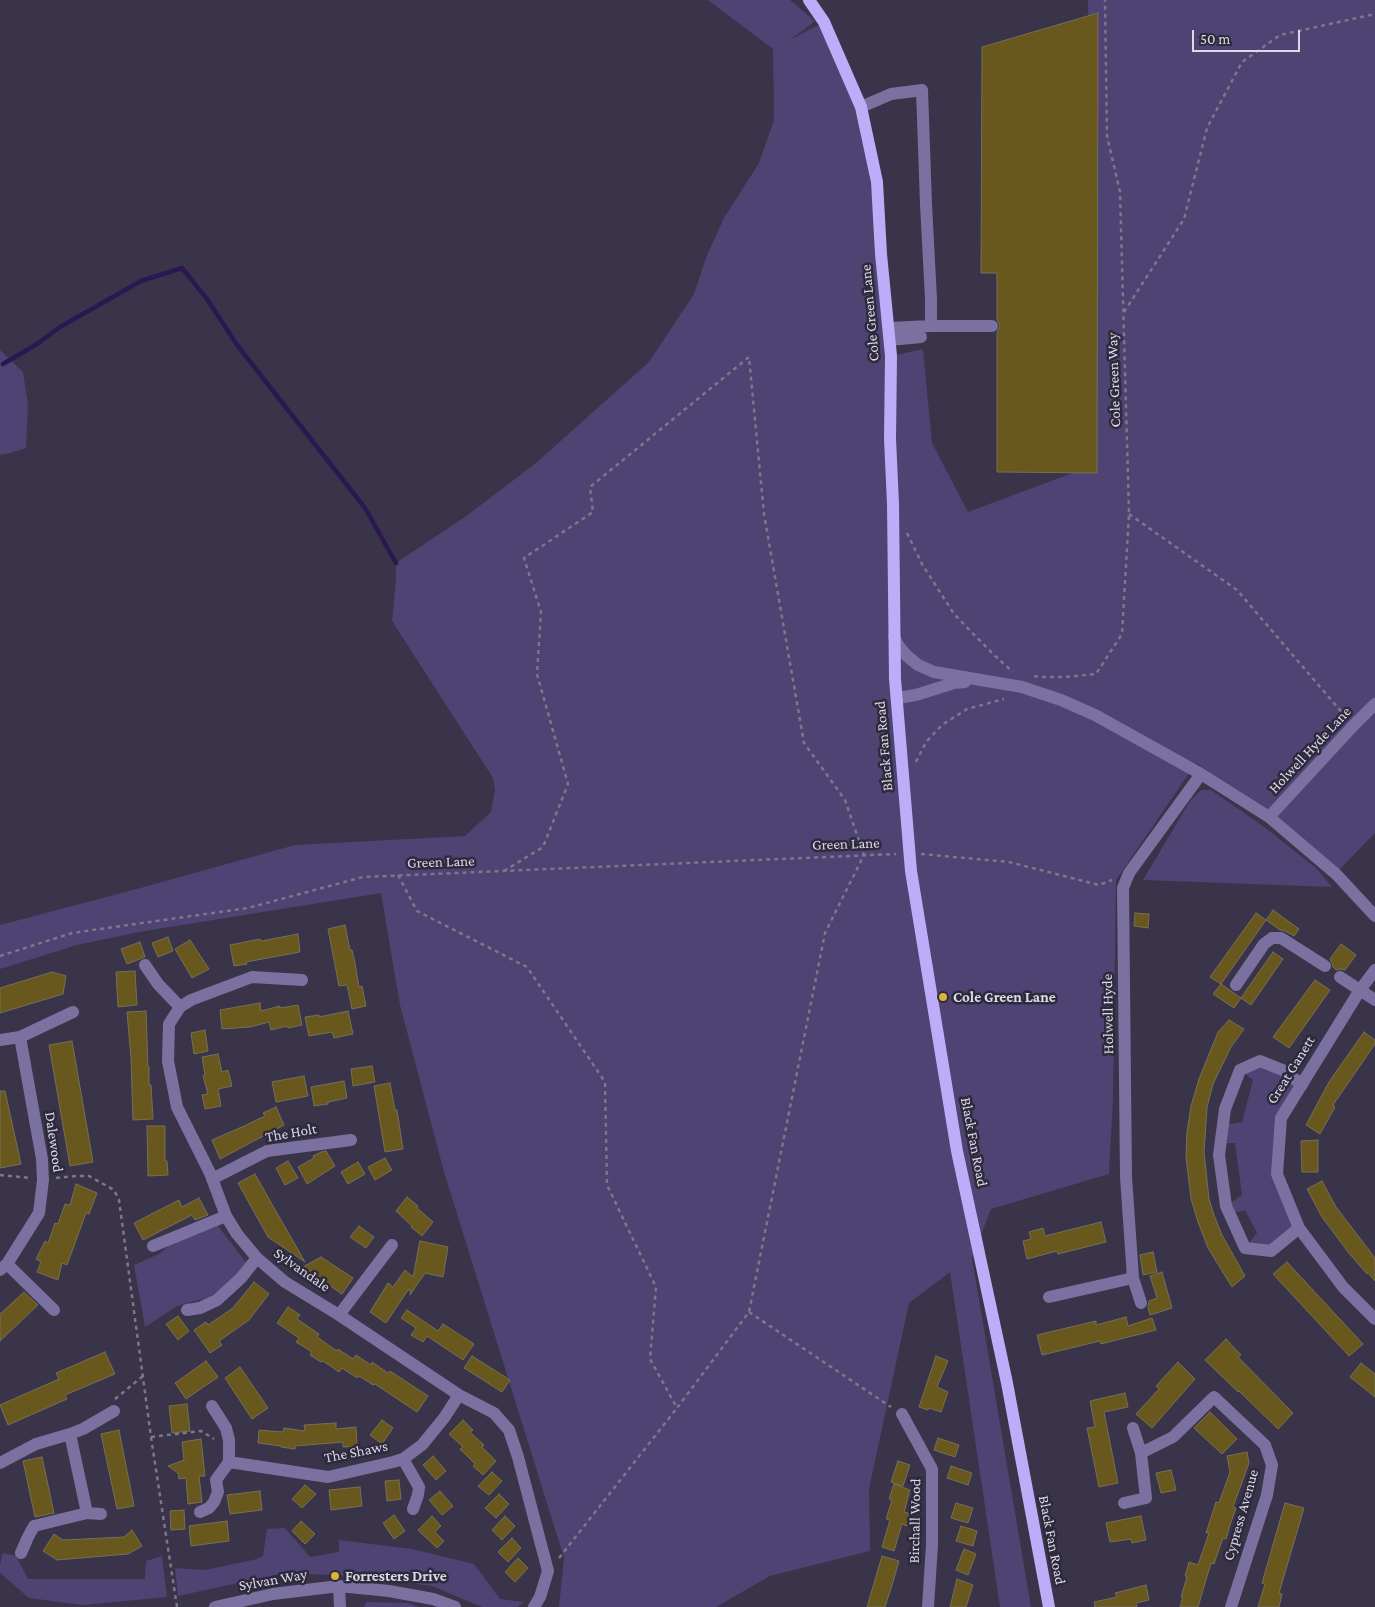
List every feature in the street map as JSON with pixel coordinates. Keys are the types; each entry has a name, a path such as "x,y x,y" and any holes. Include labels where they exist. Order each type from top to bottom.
{"main road":[{"name":"Cole Green Lane","path":"809,0 824,22 861,107 877,182 881,254 891,356 890,439 893,504 895,679"},
{"name":"Black Fan Road","path":"895,679 911,871 956,1141 1006,1383 1049,1607"}],"street":[{"path":"861,107 890,94 922,90 931,326"},
{"path":"889,334 931,326 992,326"},
{"path":"889,334 921,337"},
{"path":"894,637 907,656 918,665 934,672 1022,687 1061,700 1095,715 1201,774 1269,818 1336,874 1375,916"},
{"path":"897,698 916,695 954,683 988,681"},
{"name":"Holwell Hyde Lane","path":"1269,818 1375,704"},
{"name":"Holwell Hyde","path":"1140,1303 1133,1278 1126,1167 1123,888 1128,873 1201,774"},
{"path":"1236,985 1264,944 1272,938 1281,938 1325,966"},
{"path":"145,965 158,984 180,1007 191,1000 252,977 302,980"},
{"name":"Great Ganett","path":"1375,970 1360,990 1281,1118 1277,1174 1298,1228 1343,1287 1375,1319"},
{"path":"1340,977 1375,1000"},
{"name":"Sylvandale","path":"180,1007 169,1024 168,1061 177,1107 212,1179 226,1216 237,1234 258,1258 286,1282 459,1395 494,1413 509,1430 518,1457 548,1572"},
{"path":"0,1040 20,1037 73,1012"},
{"name":"Dalewood","path":"3,1267 39,1213 43,1180 42,1159 20,1037"},
{"path":"1298,1228 1270,1250 1246,1248 1226,1206 1219,1156 1225,1109 1240,1070 1260,1061 1285,1071 1302,1085"},
{"name":"The Holt","path":"212,1179 267,1151 351,1140"},
{"path":"153,1246 226,1216"},
{"path":"339,1315 392,1245"},
{"path":"187,1310 200,1308 217,1300 241,1278 258,1258"},
{"path":"3,1267 54,1310"},
{"path":"1049,1297 1133,1278"},
{"name":"The Shaws","path":"229,1462 328,1477 393,1462 403,1459 422,1445 444,1418 459,1395"},
{"name":"Cypress Avenue","path":"1141,1452 1173,1437 1214,1397 1265,1445 1272,1465 1267,1495 1231,1607"},
{"path":"200,1512 209,1508 214,1502 218,1492 216,1480 229,1462 230,1440 226,1428 212,1406"},
{"path":"0,1463 36,1444 83,1429 114,1412"},
{"name":"Birchall Wood","path":"902,1414 932,1468 932,1545 928,1607"},
{"path":"1124,1503 1146,1498 1141,1452 1133,1428"},
{"path":"70,1434 88,1513"},
{"path":"403,1459 419,1487 413,1509"},
{"path":"21,1553 34,1526 88,1513 102,1514"},
{"path":"534,1607 540,1597 548,1572"},
{"path":"339,1586 340,1607"},
{"name":"Sylvan Way","path":"215,1607 273,1594 339,1586 389,1591 433,1599 455,1607"}],"path":[{"name":"Cole Green Way","path":"1032,675 1040,677 1066,677 1096,674 1122,634 1129,514 1120,192 1107,136 1105,0"},
{"path":"1123,313 1184,219 1207,128 1242,62 1280,35 1375,14"},
{"path":"504,871 544,847 568,784 537,674 541,612 524,558 593,512 590,487 749,357 764,514 804,743 845,800 864,855 825,934 749,1312 677,1408 548,1572"},
{"path":"1129,514 1237,590 1353,726"},
{"path":"906,530 922,564 954,614 994,655 1018,675"},
{"path":"916,762 926,742 942,725 967,709 1004,698 1011,699"},
{"name":"Green Lane","path":"0,956 72,932 248,908 363,877 893,854"},
{"path":"916,854 1010,862 1099,885 1128,873"},
{"path":"398,875 417,911 527,967 605,1082 607,1186 656,1287 650,1359 677,1408"},
{"path":"0,1175 43,1180 89,1176 114,1190 119,1200 176,1607"},
{"path":"749,1312 902,1414"},
{"path":"114,1412 115,1399 143,1376"},
{"path":"151,1438 201,1431 217,1440"}],"shaded area":[{"path":"708,0 790,0 815,21 790,40 824,22 861,107 892,356 923,349 932,443 968,512 1094,465 1088,0 1375,0 1375,833 1339,870 1263,809 1196,763 1116,880 1113,1098 1109,1174 991,1209 972,1258 1031,1607 1000,1607 950,1272 909,1303 869,1489 870,1551 770,1576 716,1607 559,1607 564,1558 444,1172 400,1005 381,893 139,932 77,945 0,969 0,925 295,845 465,836 491,812 495,790 493,778 392,621 396,563 465,517 536,463 649,362 694,294 707,255 724,218 759,163 774,120 773,49"},
{"path":"0,350 23,372 28,405 26,448 0,455"},
{"path":"1201,790 1211,790 1263,826 1316,868 1332,887 1143,880 1190,801"},
{"path":"1260,1061 1302,1085 1281,1118 1277,1174 1299,1228 1271,1251 1245,1248 1257,1233 1245,1210 1230,1214 1226,1206 1242,1195 1235,1143 1221,1143 1223,1125 1242,1122 1253,1080 1240,1070"},
{"path":"218,1226 248,1265 219,1291 207,1298 177,1306 145,1327 134,1265 159,1254 172,1243"},
{"path":"285,1528 310,1557 339,1552 339,1540 412,1549 474,1564 500,1599 523,1602 518,1607 482,1607 432,1586 353,1576 284,1573 178,1596 175,1568 205,1570 257,1559 263,1556 267,1529"},
{"path":"3,1553 16,1556 28,1579 145,1579 146,1561 162,1556 167,1597 83,1605 29,1598 0,1573"},
{"path":"366,1602 408,1603 419,1607 364,1607"}],"building":[{"path":"1098,13 1097,473 997,472 997,332 1000,326 997,320 997,273 981,273 982,47"},
{"path":"1273,910 1299,929 1294,936 1280,930 1266,920"},
{"path":"1135,913 1149,914 1148,928 1134,926"},
{"path":"1256,913 1266,920 1221,984 1210,977"},
{"path":"345,925 359,987 362,986 366,1006 352,1009 347,985 339,986 328,929"},
{"path":"298,934 300,952 234,966 230,945"},
{"path":"168,937 173,951 158,957 152,943"},
{"path":"190,940 209,969 192,978 175,949"},
{"path":"140,942 145,957 127,964 121,949"},
{"path":"1341,944 1356,955 1345,970 1336,970 1330,959"},
{"path":"1273,952 1283,959 1251,1005 1241,998"},
{"path":"135,971 137,1005 118,1007 116,972"},
{"path":"52,972 66,976 63,994 0,1013 0,988"},
{"path":"1315,980 1330,990 1289,1048 1273,1037"},
{"path":"1221,984 1241,998 1234,1008 1213,994"},
{"path":"260,1003 261,1011 280,1006 280,1008 298,1005 302,1025 271,1030 269,1022 250,1027 222,1029 220,1010"},
{"path":"146,1011 149,1085 151,1085 153,1119 133,1120 127,1012"},
{"path":"348,1011 353,1034 334,1038 332,1032 309,1036 305,1017 319,1015 319,1017"},
{"path":"1229,1020 1244,1029 1231,1047 1213,1084 1207,1107 1204,1152 1209,1199 1214,1215 1222,1235 1245,1276 1232,1287 1208,1248 1198,1222 1191,1199 1186,1157 1191,1106 1199,1079 1218,1032"},
{"path":"205,1030 208,1051 194,1054 191,1033"},
{"path":"1364,1032 1375,1040 1375,1044 1333,1105 1335,1107 1320,1134 1306,1125 1329,1082"},
{"path":"72,1041 93,1162 70,1166 49,1045"},
{"path":"218,1054 222,1072 228,1070 232,1086 218,1089 221,1106 205,1109 202,1095 208,1094 203,1076 205,1075 202,1057"},
{"path":"372,1066 375,1082 353,1086 351,1069"},
{"path":"304,1076 308,1096 276,1102 272,1082"},
{"path":"344,1081 347,1098 314,1106 311,1087"},
{"path":"390,1083 395,1110 397,1110 403,1149 385,1152 374,1086"},
{"path":"0,1091 5,1091 21,1164 0,1168"},
{"path":"276,1107 284,1125 220,1159 212,1140 265,1116 263,1113"},
{"path":"147,1126 165,1126 165,1161 167,1161 168,1175 148,1176"},
{"path":"1318,1140 1318,1172 1302,1172 1301,1141"},
{"path":"326,1151 335,1166 307,1184 298,1167 314,1158 313,1156"},
{"path":"385,1158 392,1170 375,1180 368,1167"},
{"path":"288,1161 298,1178 285,1185 276,1168"},
{"path":"358,1162 365,1174 348,1184 341,1172"},
{"path":"255,1174 305,1262 268,1237 238,1183"},
{"path":"1322,1181 1336,1207 1375,1258 1375,1281 1348,1252 1322,1217 1307,1189"},
{"path":"76,1184 97,1193 89,1214 86,1213 67,1265 62,1263 58,1280 37,1272 41,1262 36,1259 45,1241 48,1243 55,1223 58,1224 65,1204 70,1205"},
{"path":"407,1197 433,1222 422,1236 396,1211"},
{"path":"199,1198 208,1215 195,1220 192,1215 143,1240 134,1223 179,1200 182,1207"},
{"path":"1101,1222 1106,1242 1058,1254 1057,1251 1027,1259 1023,1241 1031,1239 1029,1232 1043,1228 1045,1236"},
{"path":"359,1226 374,1237 366,1248 350,1237"},
{"path":"420,1241 448,1247 443,1277 425,1273 410,1295 411,1291 408,1290 386,1323 370,1312 388,1283 393,1287 405,1270 413,1277"},
{"path":"1153,1252 1157,1272 1143,1275 1140,1255"},
{"path":"321,1257 353,1278 342,1294 303,1267"},
{"path":"1287,1262 1363,1344 1349,1356 1273,1274"},
{"path":"1162,1272 1172,1308 1150,1315 1149,1301 1157,1298 1150,1276"},
{"path":"254,1282 269,1294 249,1320 219,1341 222,1345 210,1353 194,1330 206,1322 208,1325 233,1308"},
{"path":"24,1292 38,1305 0,1341 0,1314"},
{"path":"288,1307 300,1315 297,1319 319,1334 317,1337 337,1351 338,1349 353,1359 356,1355 371,1365 372,1362 388,1373 390,1371 428,1396 417,1412 375,1384 373,1385 359,1376 357,1378 342,1368 339,1372 310,1355 312,1352 296,1342 299,1338 277,1323"},
{"path":"407,1310 438,1331 443,1324 474,1344 463,1360 427,1336 423,1342 411,1335 416,1328 401,1318"},
{"path":"178,1316 189,1331 178,1340 166,1324"},
{"path":"1126,1317 1128,1326 1152,1318 1156,1330 1101,1344 1100,1341 1042,1355 1037,1335 1096,1321 1096,1325"},
{"path":"1226,1339 1241,1355 1238,1357 1293,1413 1278,1429 1205,1360"},
{"path":"105,1352 115,1374 65,1395 67,1399 8,1425 0,1405 59,1379 56,1373"},
{"path":"472,1356 510,1380 502,1392 464,1368"},
{"path":"936,1356 948,1361 937,1387 948,1392 941,1412 919,1407"},
{"path":"206,1361 218,1377 186,1399 175,1383"},
{"path":"1178,1362 1195,1379 1152,1428 1136,1414 1159,1389 1156,1386"},
{"path":"1361,1363 1375,1374 1375,1397 1350,1377"},
{"path":"240,1367 268,1408 252,1419 225,1378"},
{"path":"1125,1393 1128,1407 1104,1412 1118,1483 1099,1487 1087,1428 1095,1427 1090,1401"},
{"path":"187,1404 190,1431 172,1433 169,1406"},
{"path":"1210,1412 1237,1439 1222,1454 1194,1428"},
{"path":"382,1420 393,1428 382,1444 370,1435"},
{"path":"463,1420 473,1430 470,1432 484,1445 482,1447 496,1461 483,1475 473,1466 475,1464 460,1449 463,1447 449,1434"},
{"path":"336,1423 336,1429 356,1427 357,1446 343,1447 343,1442 295,1446 295,1449 258,1443 259,1430 283,1432 284,1428 305,1431 304,1425"},
{"path":"119,1430 134,1506 117,1509 101,1434"},
{"path":"938,1438 959,1445 955,1457 934,1450"},
{"path":"201,1439 205,1476 199,1476 202,1502 188,1504 186,1478 179,1479 178,1473 168,1466 184,1460 182,1442"},
{"path":"1247,1452 1249,1463 1233,1507 1236,1508 1226,1539 1223,1538 1214,1564 1211,1563 1198,1607 1180,1607 1189,1562 1198,1565 1209,1533 1206,1533 1216,1502 1219,1503 1230,1472 1227,1456"},
{"path":"433,1456 446,1471 436,1480 423,1465"},
{"path":"42,1457 54,1513 35,1517 23,1461"},
{"path":"898,1461 910,1465 903,1486 891,1482"},
{"path":"951,1466 972,1473 968,1485 947,1478"},
{"path":"1171,1470 1176,1490 1161,1493 1156,1473"},
{"path":"492,1472 502,1481 489,1495 478,1486"},
{"path":"399,1480 401,1499 387,1501 385,1481"},
{"path":"894,1484 910,1490 904,1512 911,1514 907,1526 902,1524 894,1551 882,1547 890,1520 886,1519 892,1500 889,1499"},
{"path":"305,1485 316,1494 302,1508 292,1499"},
{"path":"360,1487 362,1506 331,1510 329,1490"},
{"path":"260,1491 262,1510 230,1514 227,1495"},
{"path":"440,1491 453,1506 442,1515 429,1500"},
{"path":"499,1494 509,1504 496,1518 485,1508"},
{"path":"956,1503 973,1508 968,1523 951,1518"},
{"path":"1285,1503 1304,1508 1279,1593 1282,1594 1279,1607 1258,1607 1265,1584 1262,1583"},
{"path":"184,1510 185,1529 171,1530 170,1511"},
{"path":"394,1515 405,1531 394,1539 383,1523"},
{"path":"432,1516 441,1526 435,1532 444,1541 437,1548 418,1530"},
{"path":"505,1516 515,1526 502,1540 492,1530"},
{"path":"1141,1516 1146,1540 1132,1543 1131,1539 1110,1542 1106,1523"},
{"path":"227,1521 229,1541 191,1546 189,1526"},
{"path":"301,1521 315,1534 305,1544 292,1531"},
{"path":"961,1526 977,1531 973,1546 956,1541"},
{"path":"132,1530 142,1546 128,1554 57,1560 43,1551 54,1534 63,1540 124,1537"},
{"path":"512,1538 521,1548 508,1562 498,1552"},
{"path":"964,1549 976,1554 968,1575 956,1570"},
{"path":"882,1556 899,1561 893,1582 885,1607 867,1607"},
{"path":"518,1558 528,1568 515,1582 505,1572"},
{"path":"957,1579 973,1585 966,1607 950,1607"},
{"path":"1146,1585 1149,1600 1136,1603 1137,1607 1095,1607 1094,1602 1117,1597 1115,1593"}],"waterway":[{"path":"3,364 37,344 60,327 141,281 182,268 207,299 237,345 365,508 396,563"}],"place":[{"name":"Cole Green Lane","path":"943,997"},
{"name":"Forresters Drive","path":"335,1576"}]}
